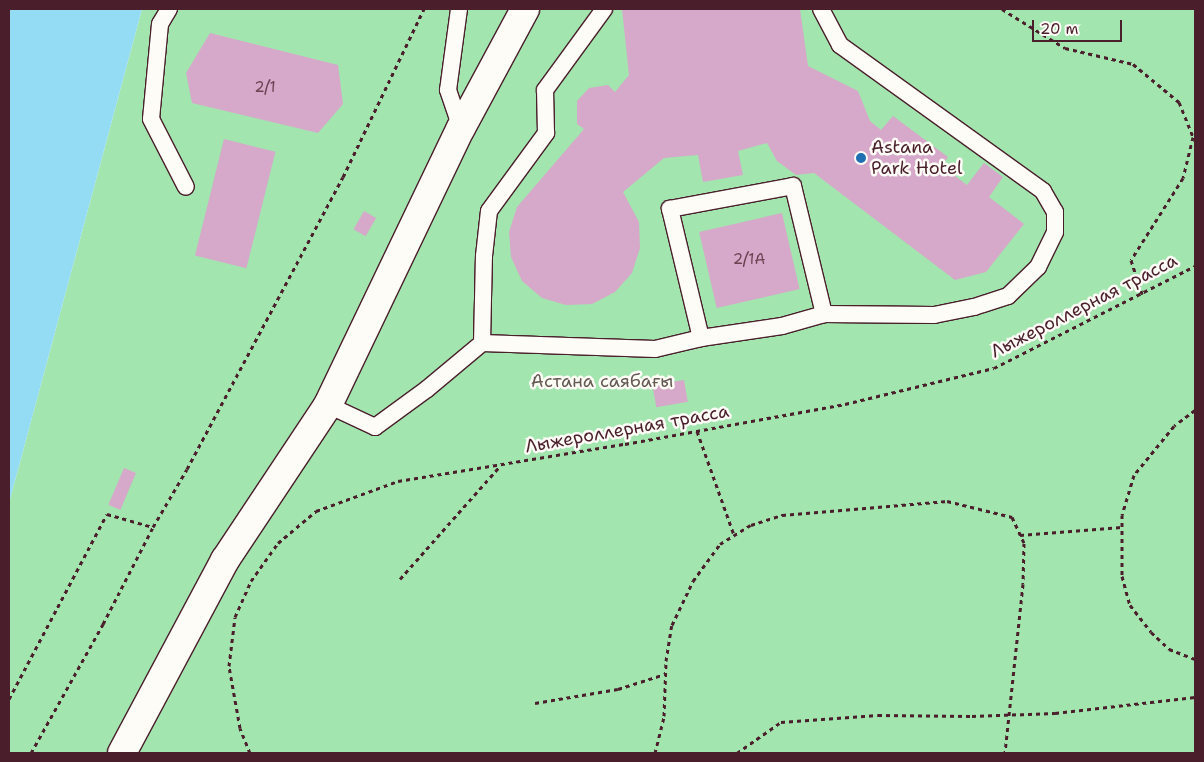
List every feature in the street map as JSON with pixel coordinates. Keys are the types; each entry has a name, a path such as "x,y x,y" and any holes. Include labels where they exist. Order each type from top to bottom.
{"street":[{"path":"122,753 225,560 328,405 461,128 525,9"}],"lane":[{"path":"169,9 160,24 152,119 186,186"},
{"path":"459,9 448,90 461,128"},
{"path":"482,343 484,256 489,211 546,133 545,90 604,9"},
{"path":"328,405 375,427 427,389 482,343 655,349 701,338 782,326 824,314 934,315 974,307 1008,296 1038,267 1055,232 1055,212 1042,191 840,45 821,9"},
{"path":"701,338 670,210 774,189 793,186 824,314"}],"path":[{"path":"31,753 103,624 153,527 187,469 343,177 424,9"},
{"path":"1002,9 1065,48 1133,64 1178,102 1194,136 1183,178 1131,260 1142,294"},
{"name":"Лыжероллерная трасса","path":"250,753 240,728 229,666 235,616 251,581 278,543 316,511 398,481 501,465 845,404 994,368 1195,266"},
{"path":"1195,410 1174,426 1134,475 1122,515 1122,576 1130,605 1151,632 1169,649 1195,659"},
{"path":"697,431 734,535"},
{"path":"400,579 501,465"},
{"path":"655,753 664,716 665,674 672,625 693,582 720,544 751,525 782,515 947,501 1012,517 1024,543 1023,584 1005,753"},
{"path":"9,699 107,514 153,527"},
{"path":"1020,535 1122,527"},
{"path":"535,703 618,689 665,674"},
{"path":"737,753 781,722 878,715 972,716 1055,713 1195,697"}],"green space":[{"name":"Астана саябағы","path":"142,9 1195,9 1195,753 9,753 9,503"}],"water":[{"path":"9,9 142,9 9,503"}],"building":[{"name":"Astana Park Hotel","path":"622,9 800,9 808,66 858,91 870,121 881,130 893,116 948,157 942,166 967,185 984,163 1003,177 989,197 1024,224 986,272 955,280 814,173 796,175 777,161 767,143 738,151 743,175 703,182 698,155 664,158 623,192 639,222 640,248 632,273 615,292 592,304 566,305 542,298 522,281 511,257 509,232 517,207 584,129 577,124 577,101 589,88 608,85 615,92 629,75"},
{"path":"210,33 338,65 343,104 318,133 192,103 186,73"},
{"path":"224,139 275,152 246,268 195,255"},
{"path":"364,211 376,218 366,236 354,229"},
{"path":"782,213 800,289 717,308 699,232"},
{"path":"684,380 688,402 656,407 652,386"},
{"path":"124,468 136,473 120,510 108,505"}],"place":[{"name":"Astana Park Hotel","path":"861,158"}]}
